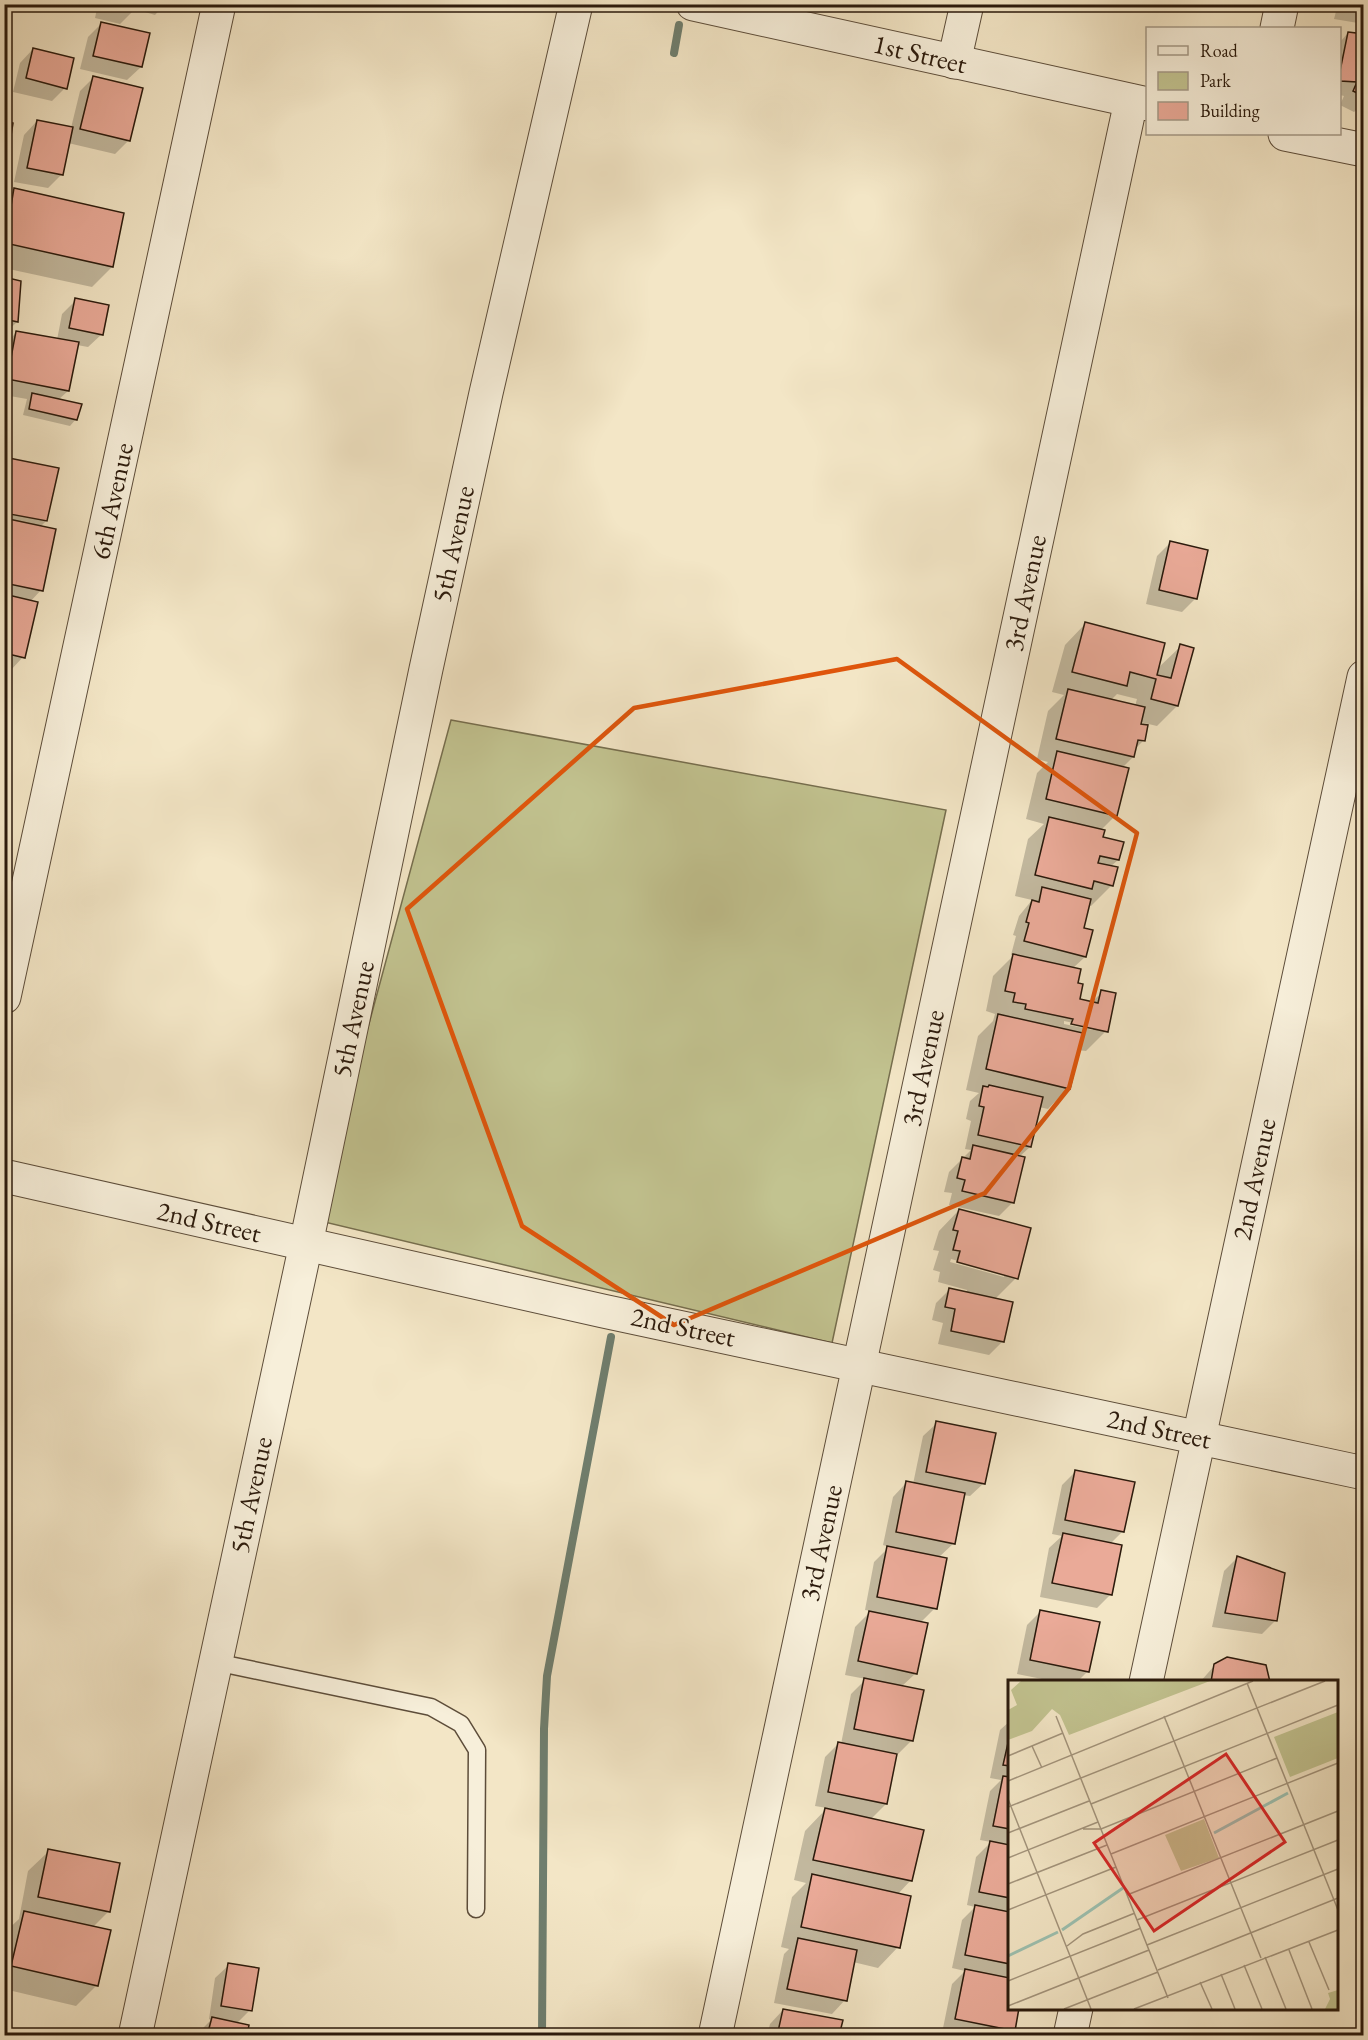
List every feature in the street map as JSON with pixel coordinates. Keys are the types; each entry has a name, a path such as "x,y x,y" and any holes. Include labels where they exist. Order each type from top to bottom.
{"street":[{"name":"6th Avenue","path":"4,997 219,4"},
{"name":"5th Avenue","path":"135,2036 306,1244 426,669 476,439 576,4"},
{"name":"1st Street","path":"693,4 1139,102"},
{"path":"954,62 967,4"},
{"path":"1277,27 1282,4"},
{"name":"3rd Avenue","path":"715,2036 859,1364 1139,102"},
{"path":"1290,135 1364,150"},
{"name":"2nd Avenue","path":"1146,1680 1364,677"},
{"name":"2nd Street","path":"4,1176 603,1311 1364,1473"},
{"path":"1070,2036 1076,2010"}],"lane":[{"path":"215,1662 431,1707 460,1724 477,1750 476,1910"}],"highlighted area":[{"path":"897,659 1137,833 1069,1088 985,1193 674,1325 522,1226 407,909 634,708"}],"green space":[{"path":"451,720 946,810 832,1343 316,1220"}],"building":[{"path":"4,4 13,4 4,38"},
{"path":"101,22 150,33 142,67 93,56"},
{"path":"1348,32 1364,34 1364,96 1353,91 1357,82 1341,81 1341,66"},
{"path":"33,48 74,58 67,89 26,78"},
{"path":"93,76 143,88 130,141 80,129"},
{"path":"37,120 73,127 63,175 27,168"},
{"path":"4,121 13,123 6,167 4,167"},
{"path":"14,188 124,213 113,267 5,243"},
{"path":"4,277 21,281 18,322 4,319"},
{"path":"75,298 109,305 103,335 69,328"},
{"path":"16,331 79,342 69,391 7,379"},
{"path":"32,393 82,404 77,420 29,409"},
{"path":"4,457 59,468 47,521 4,513"},
{"path":"4,518 56,529 43,591 4,583"},
{"path":"1170,541 1208,550 1197,599 1159,590"},
{"path":"4,594 38,602 25,658 4,653"},
{"path":"1085,622 1165,643 1157,675 1171,678 1180,644 1194,648 1178,706 1151,699 1156,679 1130,672 1127,686 1072,672"},
{"path":"1068,689 1145,707 1141,724 1148,725 1145,741 1138,740 1134,757 1056,739"},
{"path":"1057,751 1129,768 1117,816 1046,799"},
{"path":"1049,817 1105,830 1103,837 1124,842 1119,860 1100,856 1098,863 1118,867 1113,886 1094,881 1092,889 1035,875"},
{"path":"1042,887 1091,899 1084,928 1093,930 1086,957 1024,941 1032,900 1039,902"},
{"path":"1013,954 1081,969 1078,983 1083,984 1080,999 1098,1003 1101,990 1116,993 1108,1032 1071,1024 1073,1019 1025,1009 1026,1004 1013,1002 1015,993 1005,991"},
{"path":"998,1014 1083,1033 1070,1089 986,1069"},
{"path":"989,1085 1043,1097 1031,1147 978,1135 984,1107 979,1106 983,1086 988,1087"},
{"path":"973,1145 1025,1157 1014,1203 962,1191 965,1180 957,1178 962,1157 970,1159"},
{"path":"959,1209 1031,1228 1018,1279 957,1262 960,1251 953,1250 958,1231 953,1230"},
{"path":"949,1288 1013,1302 1004,1342 951,1331 955,1309 945,1307"},
{"path":"936,1421 996,1433 985,1484 926,1472"},
{"path":"1075,1470 1135,1482 1124,1532 1065,1520"},
{"path":"906,1481 965,1493 955,1544 896,1532"},
{"path":"1063,1533 1122,1545 1112,1595 1052,1583"},
{"path":"887,1546 947,1558 937,1609 877,1597"},
{"path":"1237,1556 1285,1573 1277,1621 1225,1613"},
{"path":"1040,1610 1100,1622 1089,1672 1030,1660"},
{"path":"869,1611 928,1623 917,1674 858,1661"},
{"path":"1227,1657 1266,1665 1270,1680 1211,1680 1214,1664"},
{"path":"864,1678 924,1690 913,1741 854,1729"},
{"path":"838,1742 897,1754 887,1804 828,1792"},
{"path":"1008,1743 1008,1766 1003,1765"},
{"path":"1003,1776 1008,1777 1008,1829 993,1826"},
{"path":"825,1808 924,1830 912,1881 813,1860"},
{"path":"990,1841 1008,1845 1008,1898 979,1892"},
{"path":"48,1849 120,1863 110,1912 38,1897"},
{"path":"812,1874 911,1896 900,1948 801,1927"},
{"path":"975,1905 1008,1912 1008,1964 965,1955"},
{"path":"24,1911 111,1930 98,1986 11,1966"},
{"path":"798,1938 857,1950 847,2001 787,1989"},
{"path":"228,1963 259,1968 252,2011 221,2006"},
{"path":"965,1969 1008,1978 1008,2010 1019,2010 1015,2031 955,2019"},
{"path":"783,2009 843,2020 839,2036 777,2036"},
{"path":"212,2017 249,2025 247,2036 207,2036"}],"waterway":[{"path":"674,53 679,25"},
{"path":"542,2036 544,1729 547,1676 611,1337"}]}
